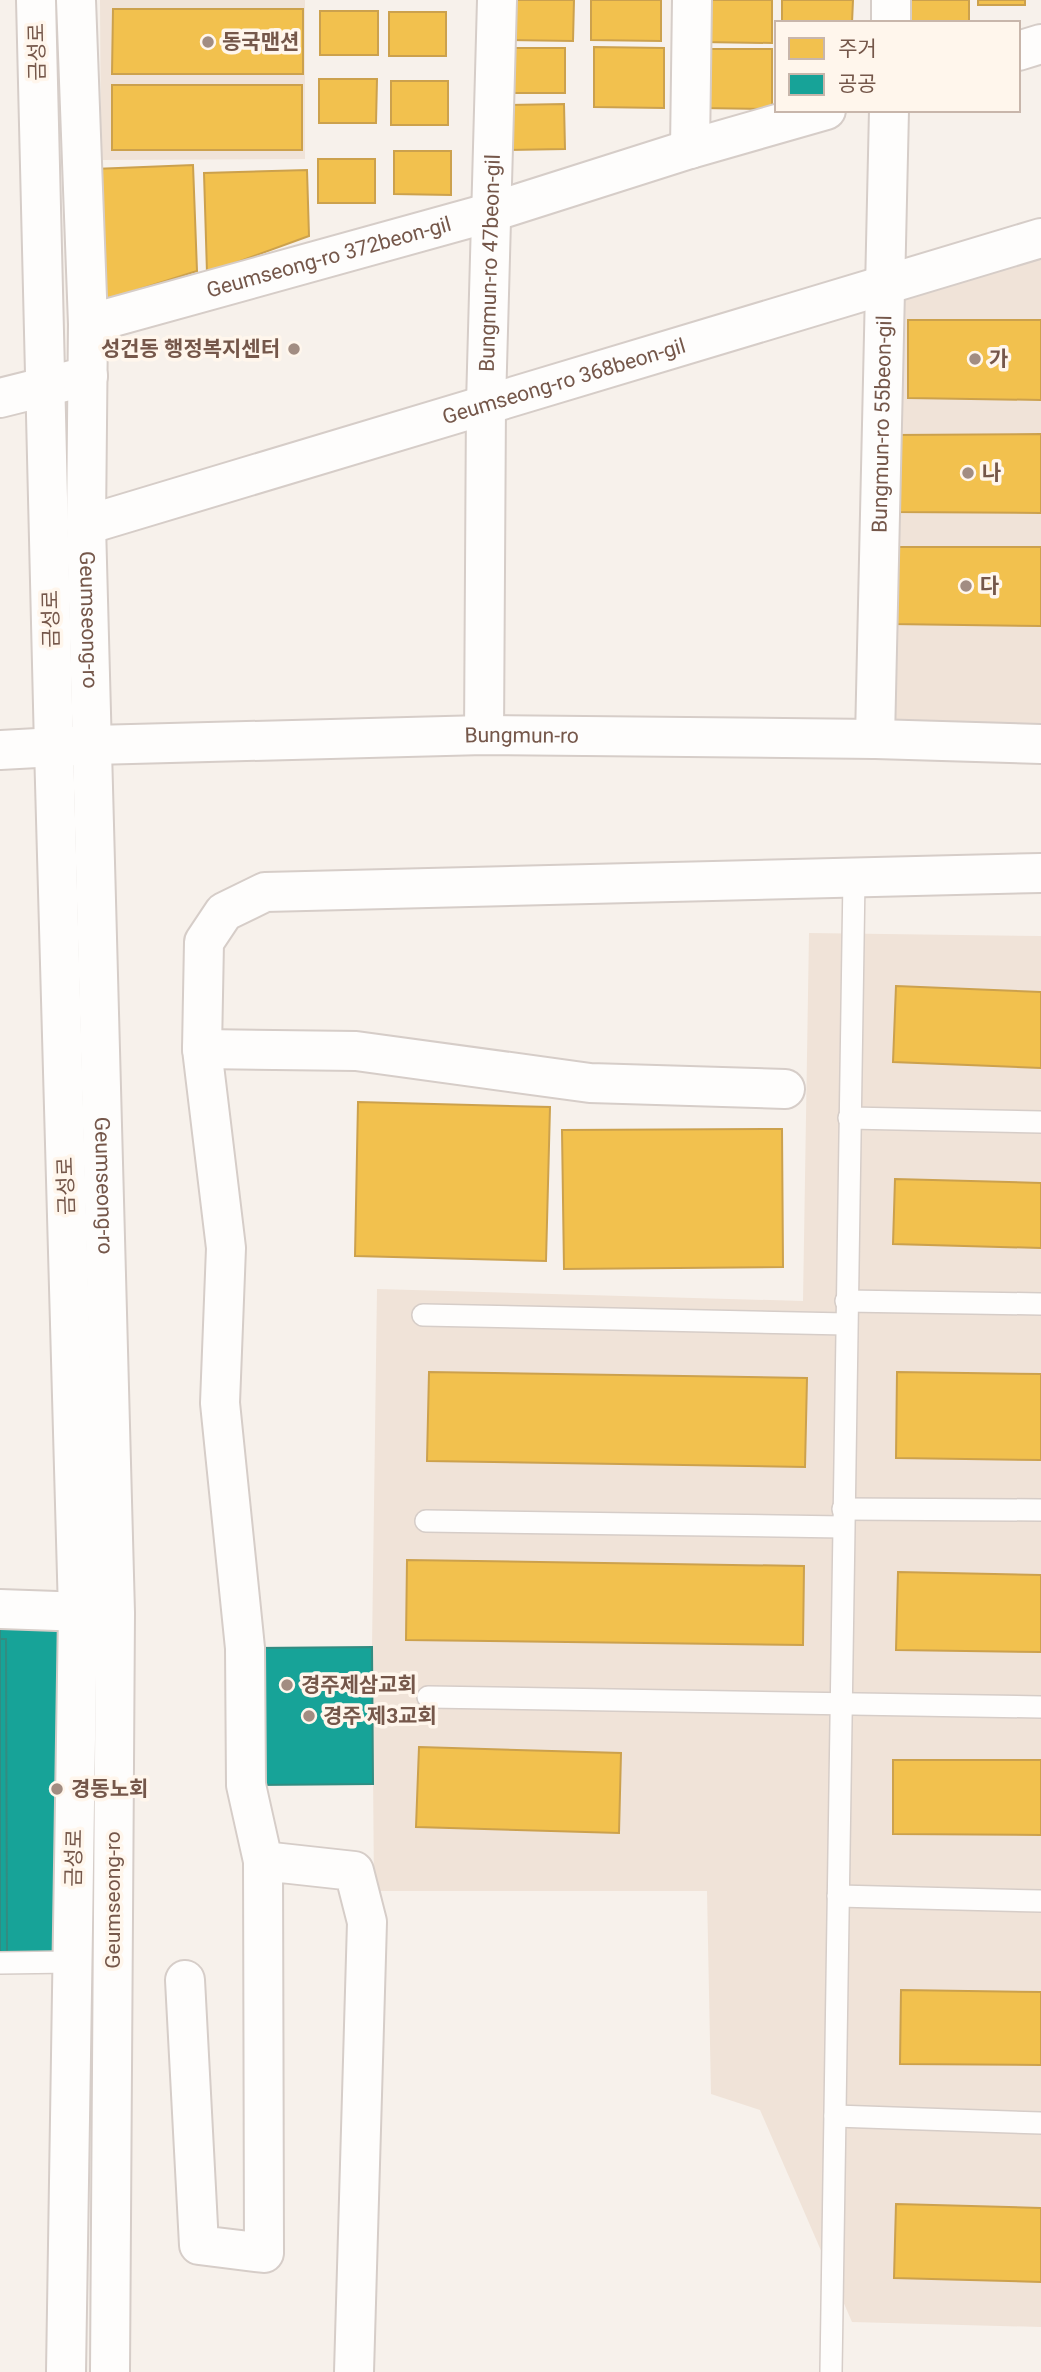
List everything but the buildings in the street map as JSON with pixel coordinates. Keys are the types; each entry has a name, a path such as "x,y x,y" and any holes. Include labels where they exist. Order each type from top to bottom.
{"street":[{"name":"금성로","path":"36,0 54,747 96,1613 72,1962 66,2372"},
{"name":"Geumseong-ro","path":"76,0 88,324 86,525 93,745 96,1613 110,2372"},
{"name":"Bungmun-ro 47beon-gil","path":"484,735 486,404 497,0"},
{"path":"690,149 692,0"},
{"path":"891,0 891,21"},
{"path":"1020,50 1041,44"},
{"name":"Geumseong-ro 372beon-gil","path":"88,324 492,212 690,149 819,112"},
{"name":"Bungmun-ro 55beon-gil","path":"875,739 889,112"},
{"name":"Geumseong-ro 368beon-gil","path":"86,525 1041,237"},
{"path":"0,398 88,376"},
{"name":"Bungmun-ro","path":"0,750 93,745 484,735 875,739 1041,744"},
{"path":"185,1980 199,2245 264,2253 263,1861 246,1785 245,1648 220,1403 226,1248 202,1049 204,942 224,912 265,892 1041,873"},
{"path":"202,1049 356,1051 590,1083 785,1089"},
{"path":"0,1609 96,1613"},
{"path":"263,1861 354,1871 366,1922 354,2372"}],"lane":[{"path":"831,2372 854,878"},
{"path":"849,1118 1041,1122"},
{"path":"846,1301 1041,1304"},
{"path":"423,1315 846,1324"},
{"path":"426,1521 843,1518 1041,1510"},
{"path":"428,1697 1041,1707"},
{"path":"838,1896 1041,1900"},
{"path":"0,1963 72,1962"},
{"path":"835,2116 1041,2123"}],"shaded area":[{"name":"동국맨션","path":"100,0 305,0 305,159 101,160"},
{"path":"1041,238 1041,744 875,739 885,284"},
{"path":"809,933 1041,936 1041,2327 852,2322 760,2110 711,2094 707,1891 374,1891 372,1647 377,1289 803,1301"}],"place":[{"name":"동국맨션","path":"208,42"},
{"name":"성건동 행정복지센터","path":"294,349"},
{"name":"가","path":"975,359"},
{"name":"나","path":"968,473"},
{"name":"다","path":"966,586"},
{"name":"경주제삼교회","path":"287,1685"},
{"name":"경주 제3교회","path":"309,1716"},
{"name":"경동노회","path":"57,1789"}]}
